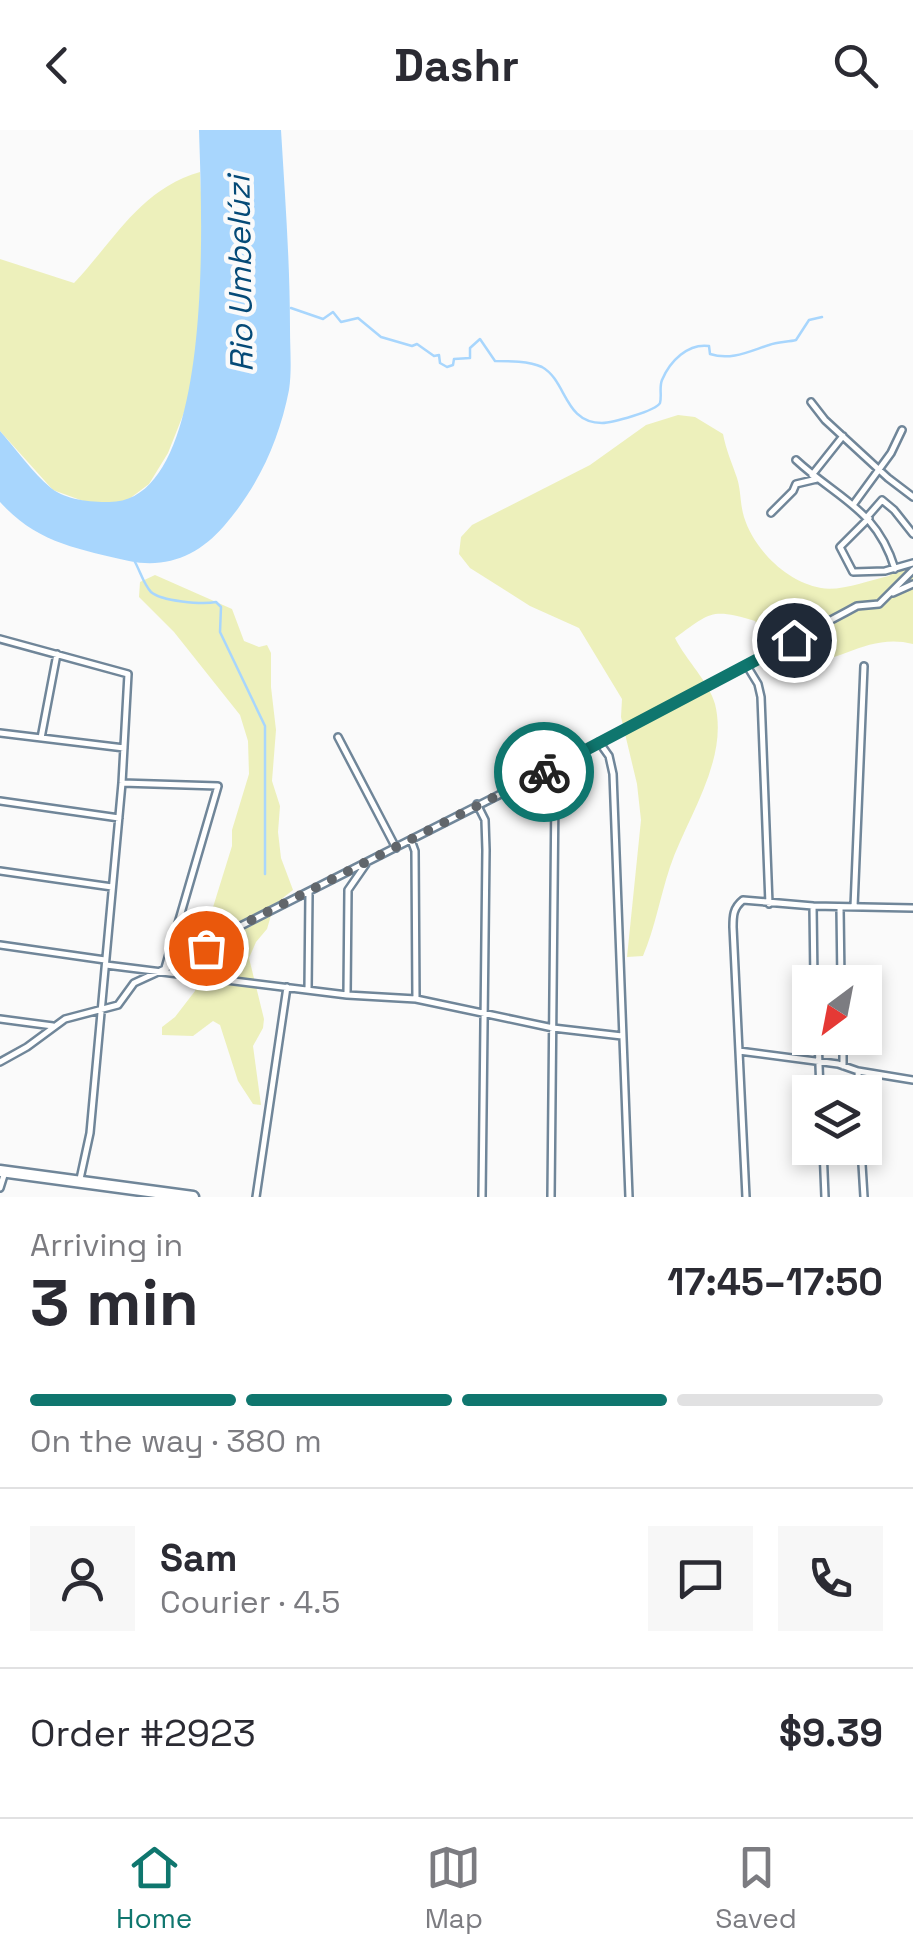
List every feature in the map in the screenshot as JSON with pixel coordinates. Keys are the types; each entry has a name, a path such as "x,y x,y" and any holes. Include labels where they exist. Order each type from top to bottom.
{"main road":[{"path":"2,1171 193,1197"}],"street":[{"path":"811,402 878,469 913,497"},
{"path":"853,505 902,430"},
{"path":"771,513 796,484 814,477 844,436"},
{"path":"796,460 868,517 888,546 894,569"},
{"path":"913,534 882,500 840,548 849,566 859,574 913,567"},
{"path":"0,1062 28,1047 53,1026 74,1016 118,1005 134,983 195,955 216,938 550,769 857,606 880,604 913,567"},
{"path":"891,594 913,584"},
{"path":"0,639 128,674 120,818 102,1010 90,1133 80,1182"},
{"path":"41,738 56,654"},
{"path":"747,666 761,696 769,904"},
{"path":"854,907 864,666"},
{"path":"0,733 124,748"},
{"path":"338,737 396,848"},
{"path":"599,742 609,756 613,774 628,1197"},
{"path":"550,769 556,790 551,1197"},
{"path":"122,783 218,786 164,968"},
{"path":"0,801 120,818"},
{"path":"477,804 486,820 482,1197"},
{"path":"411,840 415,852 416,1000"},
{"path":"348,995 348,890 368,861"},
{"path":"0,871 112,887"},
{"path":"308,990 309,892"},
{"path":"746,1197 734,913 743,900 840,908 913,908"},
{"path":"813,906 814,965"},
{"path":"840,908 841,965"},
{"path":"0,945 157,972 416,1000 553,1028 622,1036"},
{"path":"256,1197 287,986"},
{"path":"0,1019 53,1026"},
{"path":"739,1052 913,1080"},
{"path":"819,1055 819,1075"},
{"path":"843,1055 843,1066"},
{"path":"824,1165 825,1197"},
{"path":"863,1165 864,1197"},
{"path":"0,1188 2,1171"}],"green space":[{"path":"200,172 203,236 198,333 189,400 168,453 149,484 125,502 86,502 53,490 0,431 0,259 74,283 144,204 179,180"},
{"path":"678,415 695,417 723,434 743,512 755,541 773,562 796,579 828,589 889,576 895,569 913,568 913,644 889,641 867,645 809,663 791,660 773,647 755,621 720,614 705,618 675,638 712,696 718,725 716,746 704,788 670,867 643,956 627,957 641,820 621,717 622,699 579,628 530,606 470,568 459,554 461,537 472,525 590,465 646,425"},
{"path":"155,575 232,609 244,641 259,647 267,645 271,653 276,730 272,781 280,806 281,858 293,890 274,905 267,929 249,958 264,1019 253,1046 261,1105 253,1104 238,1081 220,1025 213,1021 193,1036 162,1035 162,1027 195,991 200,949 232,846 232,830 249,774 248,741 240,715 174,632 139,597 140,582"}],"water":[{"name":"Rio Umbelúzi","path":"199,130 281,130 289,279 289,390 266,463 224,526 204,545 181,557 156,563 129,561 44,536 0,502 0,431 51,488 86,501 109,502 144,489 169,454 186,404 196,343 201,219"}],"waterway":[{"path":"291,308 323,319 333,312 341,322 358,318 381,337 417,344 434,356 439,355 440,363 447,367 453,365 454,359 470,358 470,348 480,339 495,361 542,367 580,416 602,423 657,406 665,373 687,350 709,346 710,354 740,354 796,340 809,320 822,317"},
{"path":"135,562 146,586 156,595 182,602 216,602 221,607 220,632 265,726 265,874"}],"way so far":[{"path":"206,948 216,938 544,772"}],"route":[{"path":"544,772 794,640"}]}
